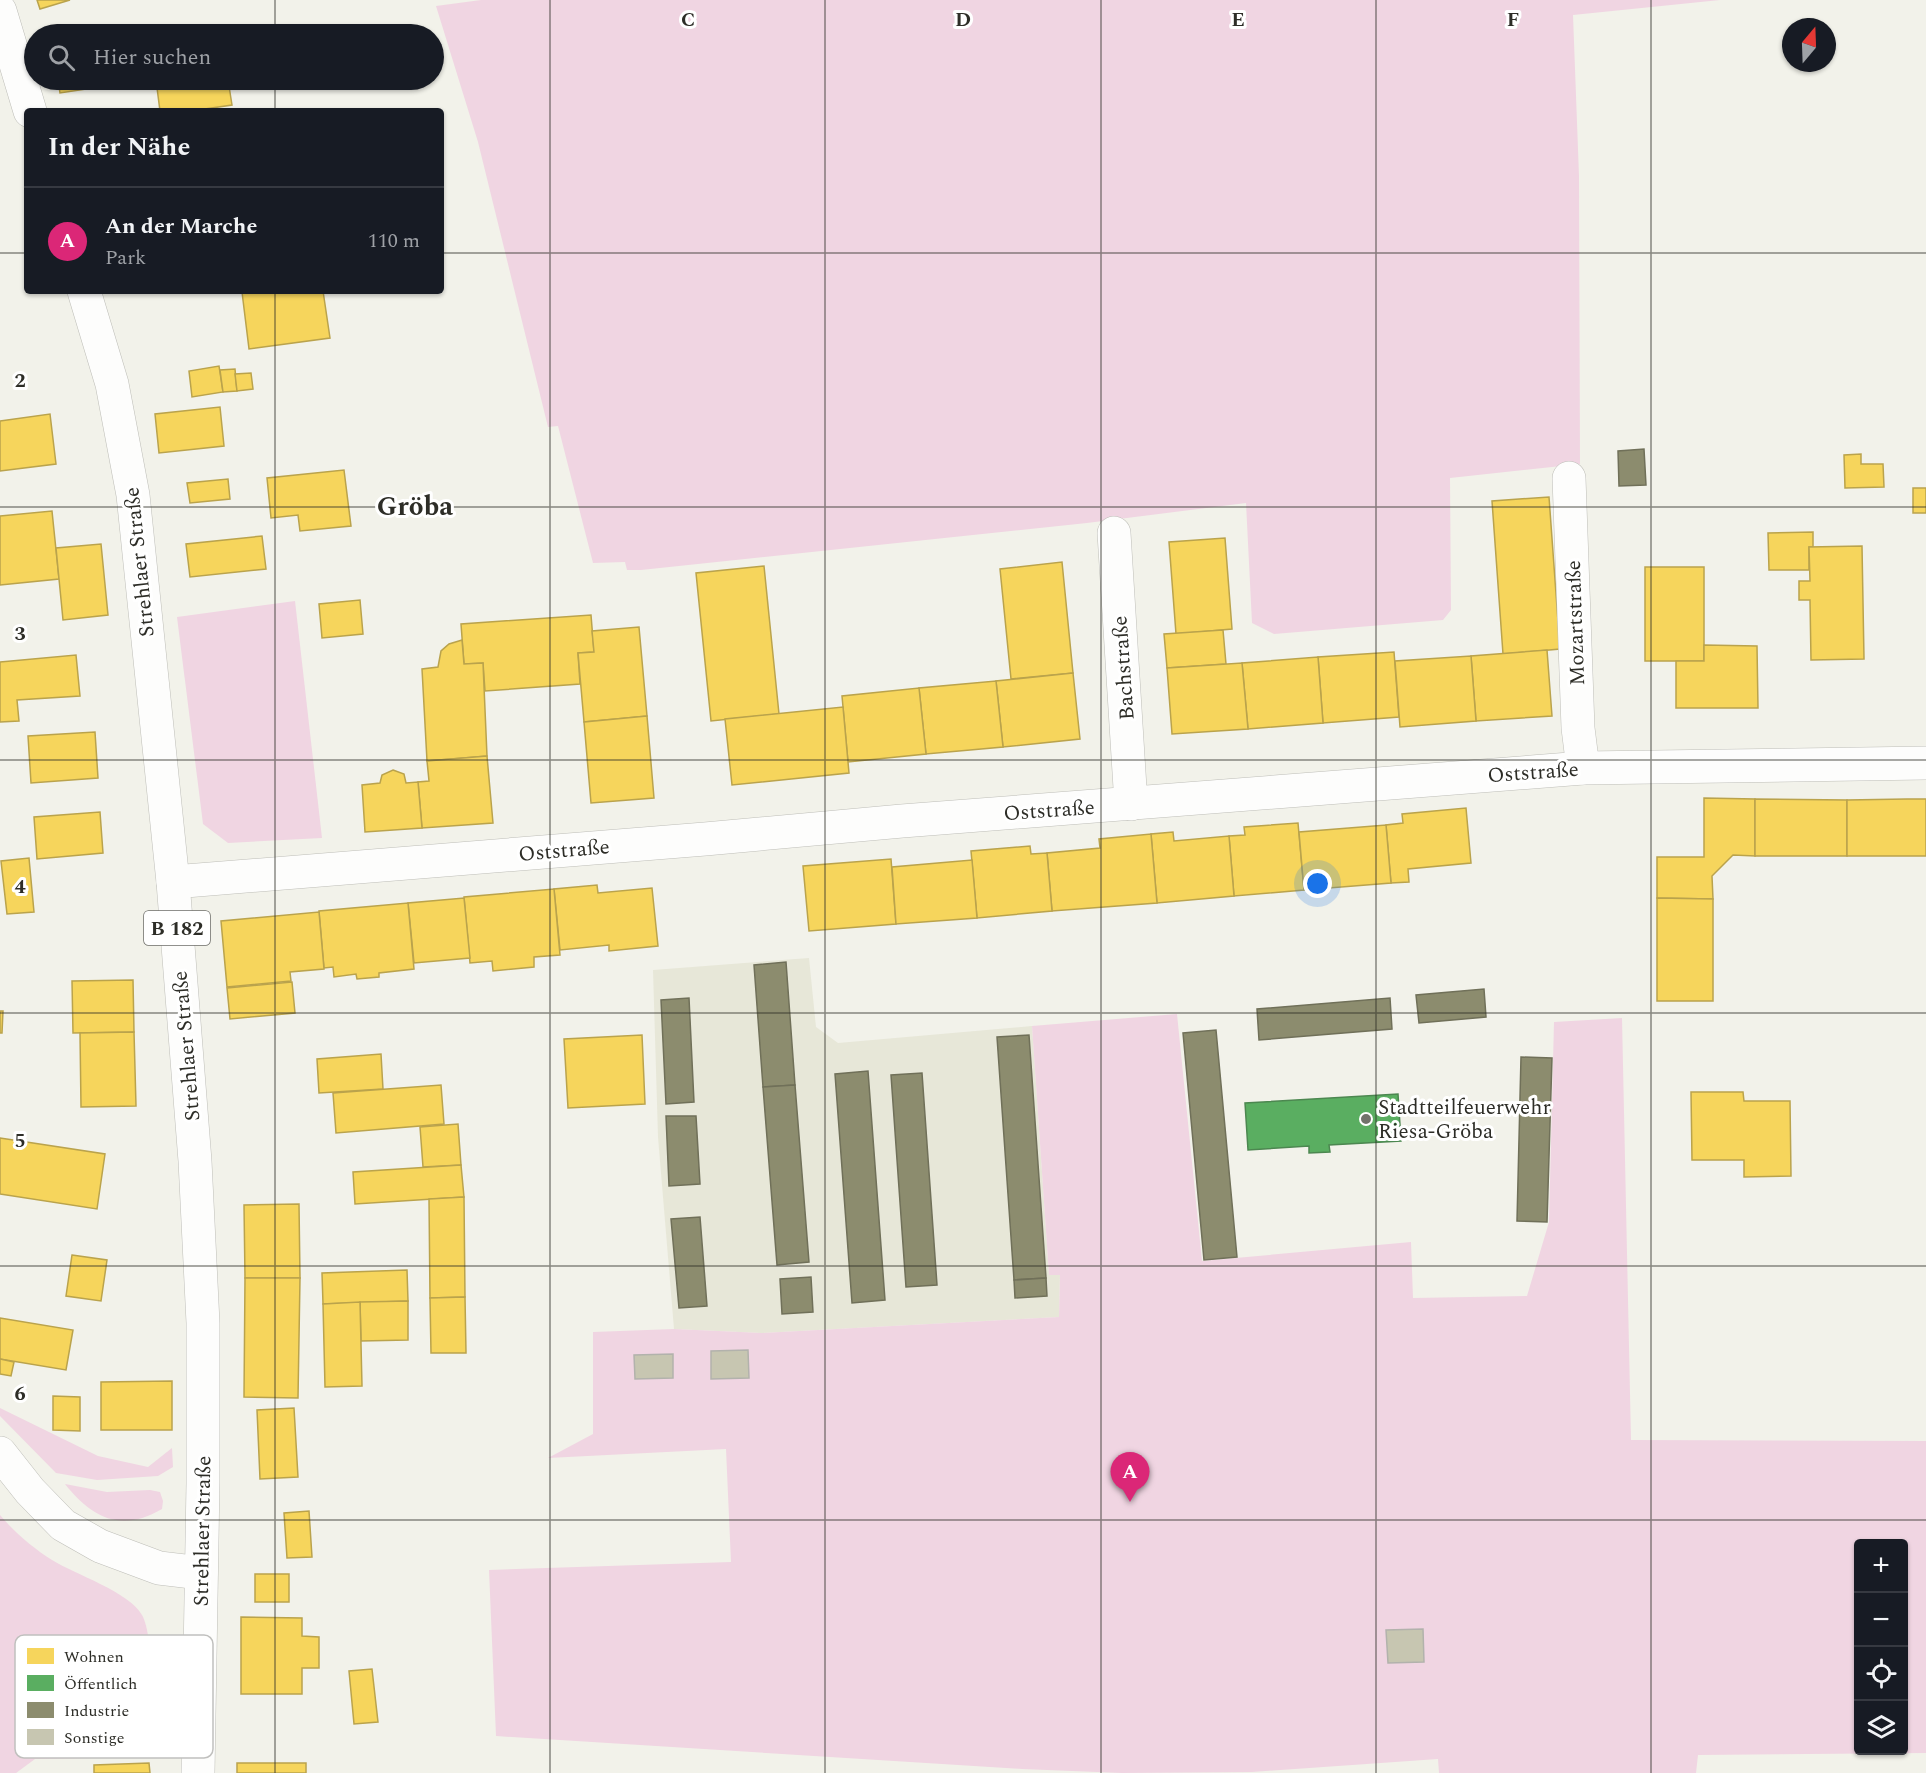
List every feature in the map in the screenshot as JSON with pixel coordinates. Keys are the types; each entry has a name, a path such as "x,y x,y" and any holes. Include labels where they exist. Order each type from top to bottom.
{"street":[{"path":"0,11 29,108"},
{"name":"Strehlaer Straße","path":"85,294 111,384 133,495 173,882 195,1161 203,1323 200,1635"},
{"name":"Mozartstraße","path":"1569,478 1578,728 1583,768"},
{"name":"Bachstraße","path":"1114,533 1131,804"},
{"name":"Oststraße","path":"173,882 902,821 1583,768 1926,763"},
{"path":"0,1453 30,1491 63,1525 100,1546 159,1568 201,1573"},
{"name":"Strehlaer Straße","path":"198,1758 198,1773"}],"shaded area":[{"path":"481,0 1720,0 1573,15 1579,176 1580,464 1450,478 1451,610 1443,620 1274,634 1252,623 1246,503 1087,523 641,570 627,570 625,562 593,563 558,426 548,427 478,142 444,32 444,24 442,24 436,6"},
{"path":"295,601 322,838 228,843 203,824 177,617"},
{"path":"809,958 816,1027 838,1043 1032,1026 1049,1275 1060,1274 1059,1317 762,1333 674,1329 658,1137 653,970"},
{"path":"1177,1014 1202,1261 1411,1242 1413,1298 1527,1296 1549,1222 1554,1022 1622,1018 1631,1440 1926,1441 1926,1753 1908,1753 1908,1539 1854,1539 1854,1754 1698,1755 1696,1773 1439,1773 1438,1759 1252,1772 1122,1773 1022,1769 496,1736 489,1570 731,1562 726,1449 548,1458 593,1434 593,1332 674,1329 762,1333 1059,1317 1060,1275 1049,1275 1032,1026"},
{"path":"0,1408 98,1456 148,1467 172,1448 173,1467 158,1476 97,1480 56,1473 0,1416"},
{"path":"65,1484 107,1492 150,1490 160,1492 163,1501 162,1509 133,1520 120,1521 108,1518 86,1506"},
{"path":"0,1515 18,1534 45,1555 62,1566 114,1591 135,1606 142,1615 148,1635 15,1635 15,1758 94,1758 35,1759 16,1773 0,1773"}],"building: Wohnen":[{"path":"37,0 70,0 40,9"},
{"path":"60,90 80,90 60,93"},
{"path":"157,90 230,90 232,105 212,108 160,108"},
{"path":"242,294 323,294 330,338 249,349"},
{"path":"219,366 223,392 192,397 189,371"},
{"path":"235,369 237,391 223,392 220,370"},
{"path":"251,373 253,389 237,391 235,374"},
{"path":"220,407 224,446 159,453 155,414"},
{"path":"50,414 56,464 0,471 0,421"},
{"path":"1861,454 1861,464 1883,464 1884,487 1845,488 1844,455"},
{"path":"344,470 351,526 300,531 298,515 271,518 267,478"},
{"path":"228,479 230,499 190,503 187,483"},
{"path":"1913,488 1926,488 1926,513 1913,513"},
{"path":"1549,497 1560,649 1503,654 1492,501"},
{"path":"52,511 59,579 0,585 0,516"},
{"path":"1813,532 1813,547 1809,547 1809,570 1769,570 1768,533"},
{"path":"262,536 266,569 190,577 186,544"},
{"path":"1225,538 1232,629 1176,634 1169,542"},
{"path":"101,544 108,615 63,620 56,548"},
{"path":"1862,546 1864,659 1811,660 1810,600 1799,600 1799,581 1810,581 1809,547"},
{"path":"1062,562 1073,673 1011,679 1000,569"},
{"path":"764,566 779,714 711,721 696,573"},
{"path":"1645,567 1704,567 1704,661 1645,661"},
{"path":"360,600 363,634 322,638 319,604"},
{"path":"591,615 594,652 578,653 580,684 485,691 483,663 464,664 461,624"},
{"path":"639,627 647,716 584,722 578,653 594,652 592,631"},
{"path":"1223,630 1226,664 1167,668 1164,634"},
{"path":"462,640 464,664 483,663 487,756 427,761 422,669 438,667 441,651 449,644"},
{"path":"1704,645 1757,646 1758,708 1676,708 1676,661 1704,661"},
{"path":"1547,650 1552,716 1476,721 1471,656"},
{"path":"1394,652 1399,717 1323,723 1318,657"},
{"path":"76,655 80,696 17,700 19,721 0,722 0,662"},
{"path":"1471,656 1476,721 1400,727 1395,661"},
{"path":"1318,657 1323,723 1248,729 1242,663"},
{"path":"1242,663 1248,729 1172,734 1167,668"},
{"path":"1073,673 1080,739 1003,747 996,681"},
{"path":"996,681 1003,747 926,754 919,688"},
{"path":"919,688 926,754 848,762 842,696"},
{"path":"843,707 849,773 732,785 725,719"},
{"path":"647,716 654,798 591,803 584,722"},
{"path":"95,732 98,778 31,783 28,736"},
{"path":"487,756 493,823 422,828 418,782 429,781 427,761"},
{"path":"393,770 404,774 406,783 418,782 422,828 365,832 362,785 380,783 382,775"},
{"path":"1704,798 1755,799 1755,856 1733,855 1712,876 1713,899 1657,898 1657,857 1704,857"},
{"path":"1755,799 1847,800 1847,856 1755,856"},
{"path":"1926,799 1926,856 1847,856 1847,800"},
{"path":"1466,808 1471,863 1408,869 1409,882 1391,883 1386,825 1403,823 1402,814"},
{"path":"100,812 103,853 37,859 34,817"},
{"path":"1298,823 1304,890 1234,896 1229,836 1245,835 1244,827"},
{"path":"1386,825 1391,883 1304,890 1299,832"},
{"path":"1173,832 1174,841 1229,836 1234,896 1157,903 1151,834"},
{"path":"1151,834 1157,903 1052,911 1047,853 1100,848 1099,839"},
{"path":"1030,846 1031,854 1047,853 1052,911 977,918 971,851"},
{"path":"29,858 34,912 7,914 1,861"},
{"path":"891,859 896,924 809,931 803,866"},
{"path":"972,860 977,918 896,924 892,867"},
{"path":"597,885 598,893 652,888 658,946 609,951 609,945 560,950 554,889"},
{"path":"554,889 560,955 534,957 534,967 493,971 492,961 470,963 464,897"},
{"path":"464,898 470,958 414,963 408,903"},
{"path":"1657,898 1713,899 1713,1001 1657,1001"},
{"path":"408,903 414,969 379,973 379,977 357,979 356,974 334,977 333,967 324,968 319,911"},
{"path":"319,912 324,969 290,972 291,981 227,987 221,921"},
{"path":"133,980 134,1032 73,1033 72,981"},
{"path":"292,982 295,1013 230,1019 227,988"},
{"path":"0,1011 3,1011 2,1033 0,1033"},
{"path":"134,1032 136,1106 81,1107 80,1033"},
{"path":"642,1035 645,1104 568,1108 564,1039"},
{"path":"381,1054 383,1089 319,1093 317,1059"},
{"path":"441,1085 444,1124 336,1133 333,1093"},
{"path":"1691,1092 1743,1092 1744,1101 1790,1101 1791,1176 1744,1177 1744,1160 1692,1160"},
{"path":"458,1124 461,1165 423,1167 420,1127"},
{"path":"0,1138 105,1154 97,1209 0,1194"},
{"path":"461,1165 464,1197 355,1204 353,1172"},
{"path":"464,1197 465,1297 430,1298 429,1199"},
{"path":"299,1204 300,1278 245,1278 244,1205"},
{"path":"72,1255 107,1260 101,1301 66,1296"},
{"path":"407,1270 408,1301 323,1304 322,1273"},
{"path":"245,1278 300,1278 298,1398 244,1397"},
{"path":"465,1297 466,1353 431,1353 430,1298"},
{"path":"408,1301 408,1340 361,1341 360,1302"},
{"path":"360,1302 362,1386 325,1387 323,1304"},
{"path":"0,1318 73,1330 66,1370 0,1359"},
{"path":"0,1359 14,1362 11,1376 0,1374"},
{"path":"172,1381 172,1430 101,1430 101,1382"},
{"path":"53,1396 80,1397 80,1431 53,1430"},
{"path":"294,1408 298,1477 260,1479 257,1410"},
{"path":"309,1511 312,1557 287,1558 284,1513"},
{"path":"255,1574 289,1574 289,1602 255,1602"},
{"path":"241,1617 302,1618 302,1636 319,1637 319,1668 302,1668 302,1694 241,1694"},
{"path":"372,1669 378,1722 354,1724 349,1671"},
{"path":"149,1763 150,1773 94,1773 94,1765"},
{"path":"237,1763 306,1763 306,1773 237,1773"}],"building: Öffentlich":[{"path":"1398,1094 1401,1141 1329,1145 1330,1152 1309,1153 1309,1146 1248,1150 1245,1103"}],"building: Industrie":[{"path":"1644,449 1646,485 1619,486 1618,451"},
{"path":"786,962 795,1085 763,1087 754,965"},
{"path":"1484,989 1486,1017 1419,1023 1416,995"},
{"path":"689,998 694,1102 666,1104 661,1000"},
{"path":"1390,998 1392,1029 1259,1040 1257,1009"},
{"path":"1216,1030 1237,1257 1204,1260 1183,1033"},
{"path":"1029,1035 1046,1278 1014,1280 997,1037"},
{"path":"1521,1057 1552,1058 1547,1222 1517,1221"},
{"path":"868,1071 885,1300 852,1303 835,1074"},
{"path":"922,1073 937,1285 906,1287 891,1075"},
{"path":"795,1085 809,1262 777,1265 763,1087"},
{"path":"666,1116 696,1116 700,1184 669,1186"},
{"path":"700,1217 707,1306 679,1308 671,1219"},
{"path":"811,1277 813,1312 782,1314 780,1279"},
{"path":"1046,1278 1047,1296 1015,1298 1014,1280"}],"building: Sonstige":[{"path":"748,1350 749,1378 711,1379 711,1351"},
{"path":"673,1354 673,1378 635,1379 634,1355"},
{"path":"1423,1629 1424,1662 1388,1663 1386,1630"}],"place":[{"name":"Stadtteilfeuerwehr Riesa-Gröba","path":"1366,1119"},
{"name":"An der Marche","path":"1130,1502"}],"district":[{"name":"Gröba","path":"415,506"}]}
